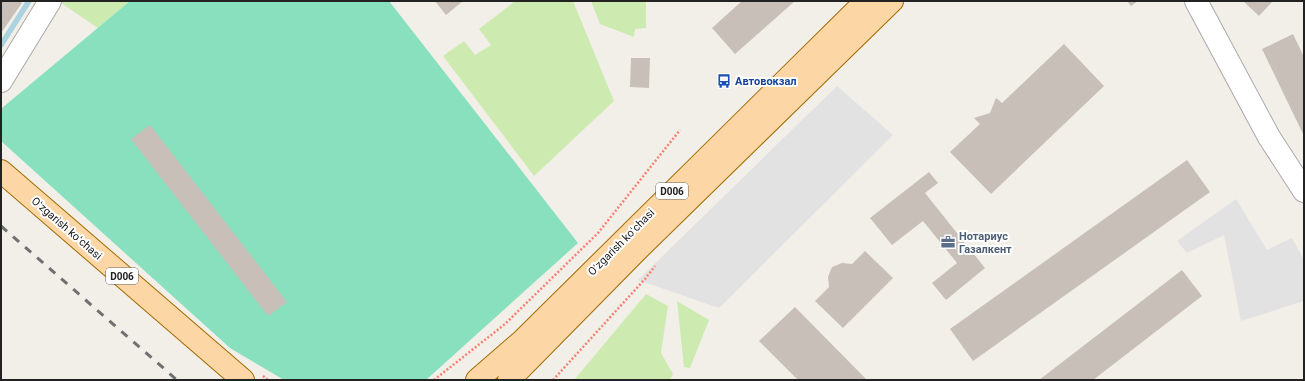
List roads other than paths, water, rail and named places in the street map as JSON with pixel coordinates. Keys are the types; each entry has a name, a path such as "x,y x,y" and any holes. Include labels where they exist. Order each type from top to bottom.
{"main road":[{"name":"Oʻzgarish koʻchasi","path":"477,380 522,341 866,1"},
{"name":"Oʻzgarish koʻchasi","path":"509,380 636,251 892,1"},
{"name":"Oʻzgarish koʻchasi","path":"1,171 243,380"},
{"name":"Oʻzgarish koʻchasi","path":"1,182 225,380"}],"street":[{"path":"1,81 50,1"},
{"path":"1196,1 1269,137 1304,191"}],"waterway":[{"path":"1,45 29,1"}],"railway":[{"path":"1,226 177,380"}],"place":[{"name":"Автовокзал","path":"724,81"},
{"name":"Нотариус Газалкент","path":"948,242"}]}
